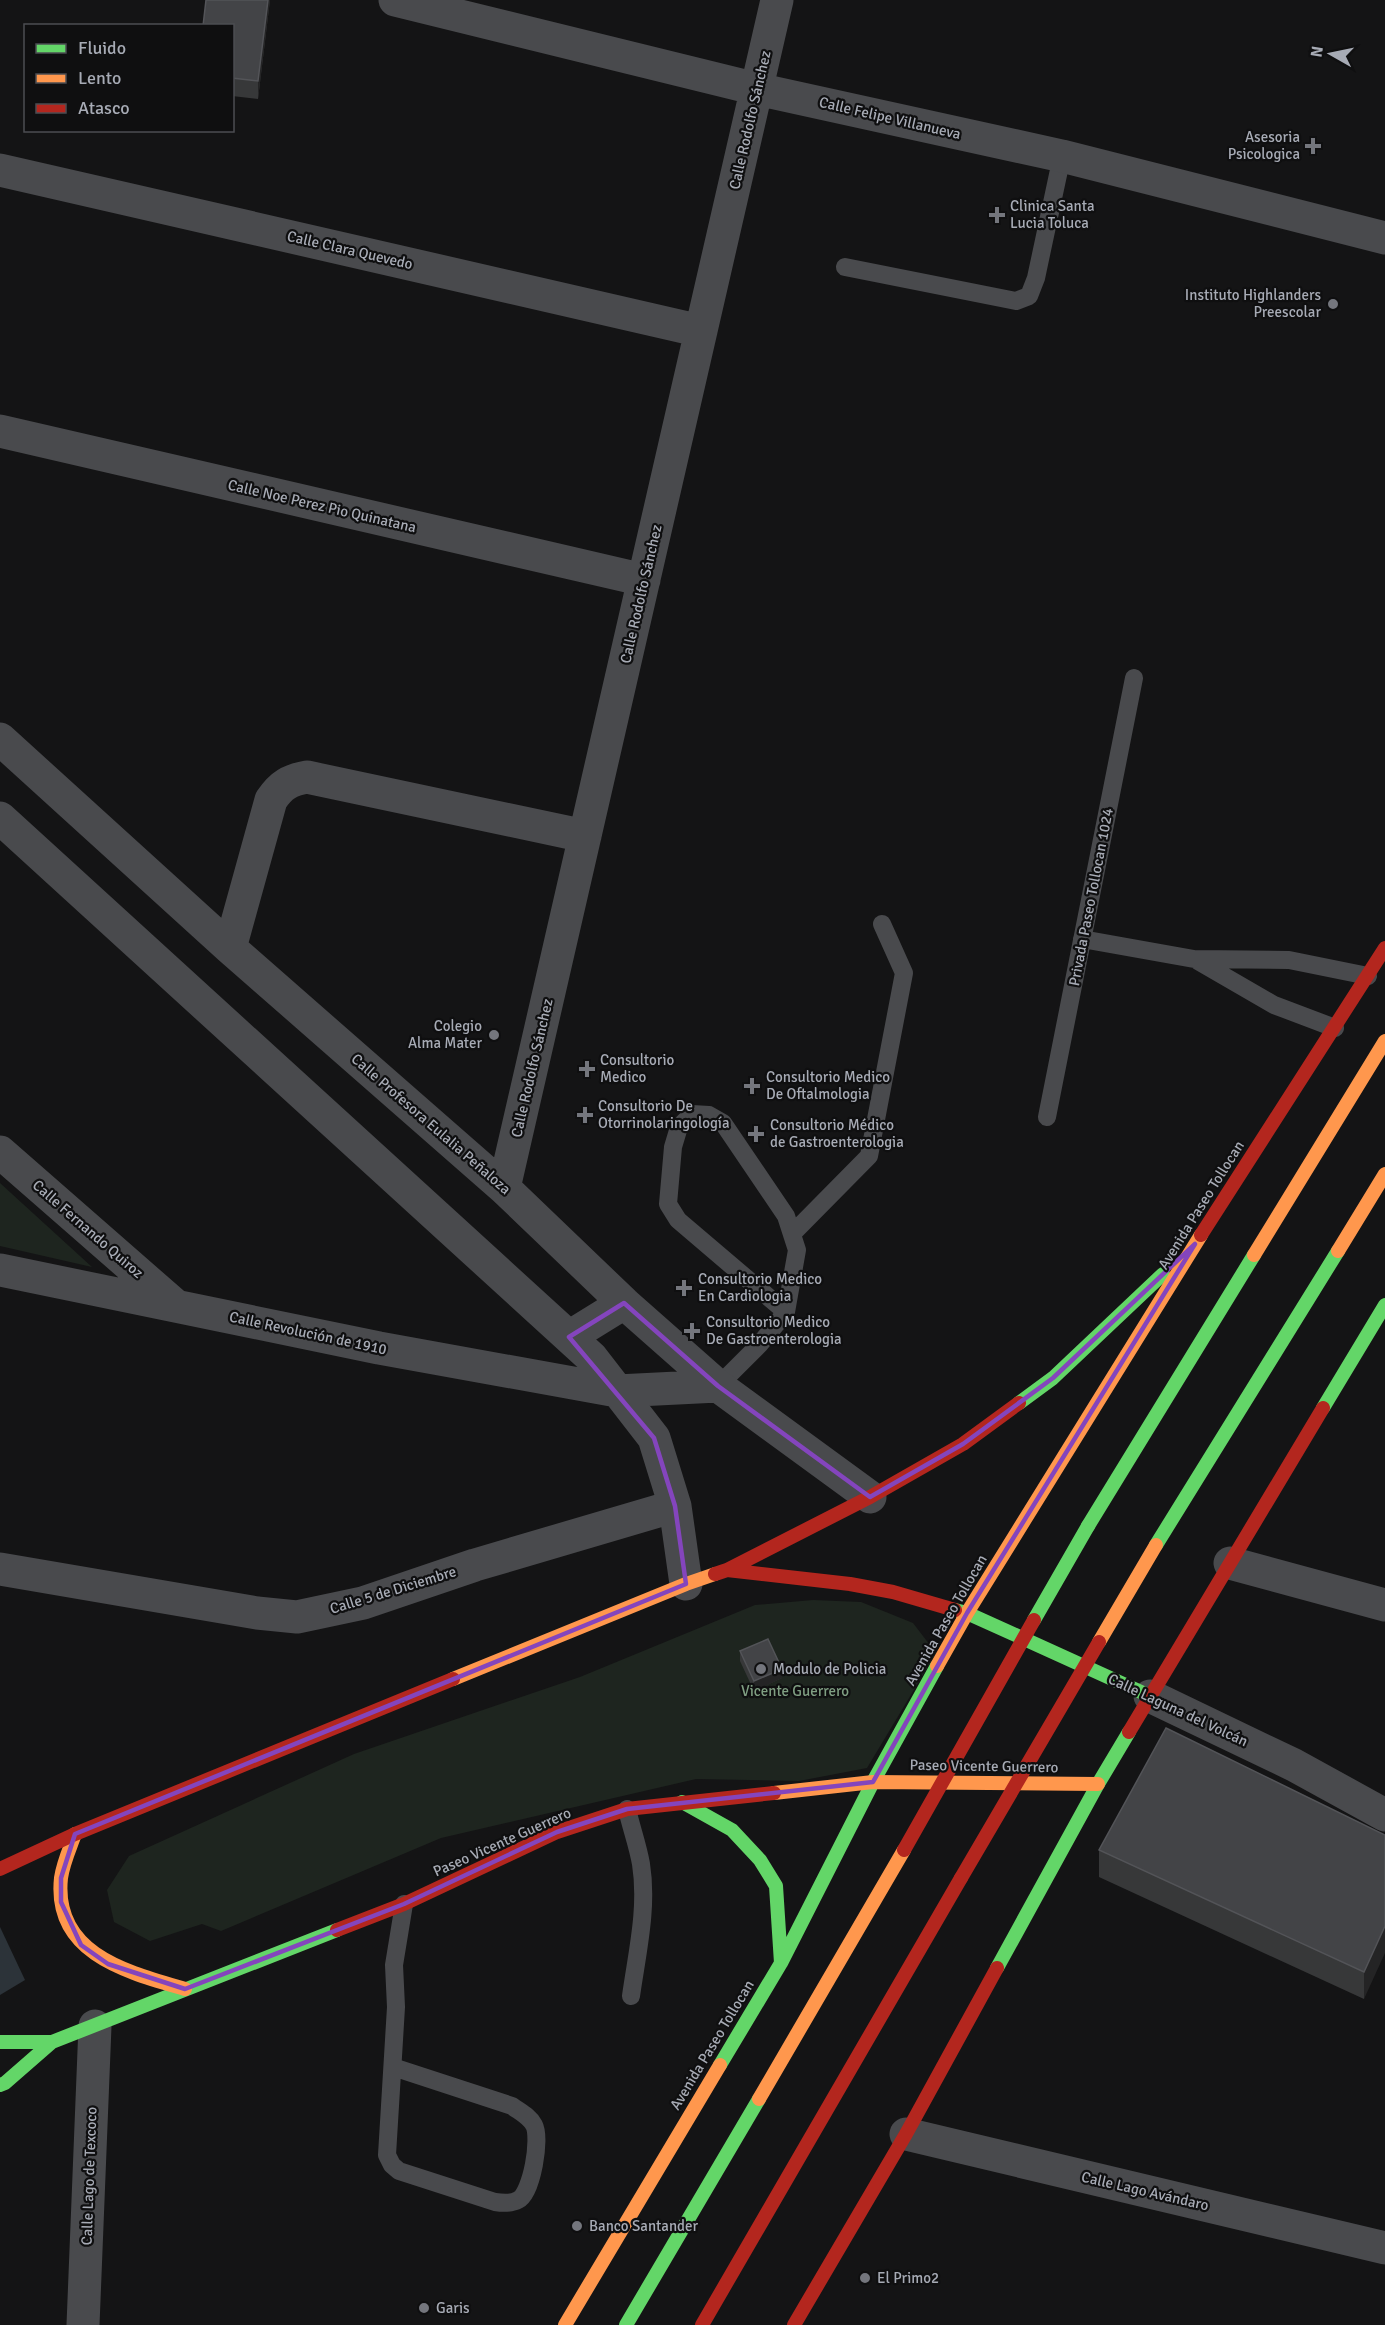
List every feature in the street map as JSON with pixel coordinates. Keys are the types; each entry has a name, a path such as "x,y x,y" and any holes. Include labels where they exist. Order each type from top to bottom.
{"main road":[{"name":"Avenida Paseo Tollocan","path":"565,2325 781,1963 873,1782 967,1614 1195,1244 1385,948"},
{"path":"626,2325 904,1850 1088,1526 1385,1041"},
{"path":"702,2325 1156,1545 1385,1174"},
{"path":"0,1869 75,1834 686,1584 727,1570 870,1497 963,1444 1053,1378 1195,1244"},
{"path":"794,2325 906,2134 1098,1784 1230,1563 1376,1339 1385,1305"},
{"path":"727,1570 850,1584 893,1592 967,1614"},
{"name":"Calle Laguna del Volcán","path":"967,1614 1150,1696"},
{"name":"Paseo Vicente Guerrero","path":"0,2085 52,2042 185,1989 298,1948 404,1904 557,1832 627,1809 873,1782 1098,1784"},
{"path":"682,1802 732,1830 760,1860 776,1886 781,1963"},
{"path":"75,1834 62,1878 61,1902 67,1922 81,1945 108,1964 185,1989"},
{"name":"Paseo Vicente Guerrero","path":"0,2042 52,2042"}],"street":[{"name":"Calle Felipe Villanueva","path":"395,0 757,88 1062,156 1385,238"},
{"name":"Calle Rodolfo Sánchez","path":"504,1188 777,0"},
{"name":"Calle Clara Quevedo","path":"0,170 701,331"},
{"name":"Calle Noe Perez Pio Quinatana","path":"0,431 644,580"},
{"name":"Calle Profesora Eulalia Peñaloza","path":"0,739 231,948 504,1188 624,1303 718,1386 870,1497"},
{"path":"231,948 271,800 279,788 292,780 307,777 585,836"},
{"path":"0,818 592,1358 654,1438 675,1506 686,1584"},
{"name":"Calle Fernando Quiroz","path":"0,1152 175,1305"},
{"name":"Calle Revolución de 1910","path":"0,1270 379,1348 617,1391 718,1386"},
{"path":"569,1336 624,1303"},
{"name":"Calle 5 de Diciembre","path":"0,1569 257,1613 297,1617 363,1603 475,1565 675,1506"},
{"path":"1230,1563 1385,1605"},
{"path":"0,1589 35,1576"},
{"name":"Calle Laguna del Volcán","path":"1150,1696 1294,1765 1385,1815"},
{"name":"Calle Lago de Texcoco","path":"83,2325 94,2026"},
{"name":"Calle Lago Avándaro","path":"906,2134 1385,2248"}],"lane":[{"path":"845,267 1016,301 1029,296 1036,278 1062,156"},
{"name":"Privada Paseo Tollocan 1024","path":"1047,1117 1134,678"},
{"path":"793,1233 869,1156 904,972 882,924"},
{"path":"1082,939 1194,959 1289,960 1368,976"},
{"path":"1194,959 1274,1005 1335,1028"},
{"path":"718,1386 759,1345 786,1312 797,1250 786,1216 723,1123 709,1115 693,1114 679,1127 673,1147 668,1204 678,1220 786,1312"},
{"path":"627,1809 641,1865 643,1895 641,1929 631,1996"},
{"path":"393,2067 512,2106 527,2116 535,2126 538,2141 527,2191 519,2200 506,2203 495,2202 399,2172 387,2155 396,2007 394,1965 404,1904"}],"highlighted area":[{"path":"1195,1244 967,1613 873,1782 627,1809 557,1832 404,1904 185,1989 108,1964 81,1945 61,1902 61,1878 75,1834 686,1584 675,1506 654,1438 569,1337 624,1303 718,1386 870,1497 963,1444 1053,1378"}],"green space":[{"path":"0,1183 92,1267 0,1246"},
{"name":"Vicente Guerrero","path":"813,1600 861,1602 913,1623 936,1653 867,1768 799,1781 696,1779 441,1838 221,1931 202,1924 150,1941 114,1922 107,1890 129,1856 354,1754 580,1677 755,1605"}],"shaded area":[{"path":"0,1927 25,1980 0,1995"}],"building":[{"path":"206,0 268,0 258,81 234,78 234,24 203,24"},
{"name":"Modulo de Policia","path":"768,1639 782,1669 754,1681 740,1651"},
{"path":"1166,1728 1385,1835 1385,1926 1364,1972 1099,1850"}],"traffic: fast":[{"path":"1156,1545 1338,1251"},
{"path":"1088,1526 1254,1255"},
{"path":"1019,1403 1053,1378 1163,1274"},
{"path":"1323,1408 1385,1305"},
{"path":"1034,1620 1088,1526"},
{"path":"955,1610 967,1613 1150,1696"},
{"path":"720,2065 781,1963 873,1782 937,1666"},
{"path":"997,1968 1129,1732"},
{"path":"682,1802 732,1830 760,1860 776,1886 781,1963"},
{"path":"0,2042 52,2042 337,1930"},
{"path":"0,2085 52,2042"},
{"path":"626,2325 759,2099"}],"traffic: slow":[{"path":"1254,1255 1385,1041"},
{"path":"1338,1251 1385,1174"},
{"path":"937,1666 967,1613 1201,1235"},
{"path":"1099,1642 1156,1545"},
{"path":"453,1679 715,1574"},
{"path":"774,1793 873,1782 1098,1784"},
{"path":"75,1834 61,1878 62,1904 69,1925 81,1942 98,1956 118,1966 185,1989"},
{"path":"759,2099 904,1850"},
{"path":"565,2325 720,2065"}],"traffic: jam":[{"path":"1201,1235 1385,948"},
{"path":"727,1570 870,1497 963,1444 1019,1403"},
{"path":"1129,1732 1323,1408"},
{"path":"715,1574 727,1570 850,1584 893,1592 955,1610"},
{"path":"904,1850 1034,1620"},
{"path":"961,1878 1099,1642"},
{"path":"0,1869 75,1834 453,1679"},
{"path":"337,1930 404,1904 557,1832 627,1809 774,1793"},
{"path":"702,2325 961,1878"},
{"path":"794,2325 906,2134 997,1968"}],"place":[{"name":"Asesoria Psicologica","path":"1313,146"},
{"name":"Clinica Santa Lucia Toluca","path":"997,215"},
{"name":"Instituto Highlanders Preescolar","path":"1333,304"},
{"name":"Colegio Alma Mater","path":"494,1035"},
{"name":"Consultorio Medico","path":"587,1069"},
{"name":"Consultorio Medico De Oftalmologia","path":"752,1086"},
{"name":"Consultorio De Otorrinolaringología","path":"585,1115"},
{"name":"Consultorio Médico de Gastroenterologia","path":"756,1134"},
{"name":"Consultorio Medico En Cardiologia","path":"684,1288"},
{"name":"Consultorio Medico De Gastroenterologia","path":"692,1331"},
{"name":"Modulo de Policia","path":"761,1669"},
{"name":"Banco Santander","path":"577,2226"},
{"name":"El Primo2","path":"865,2278"},
{"name":"Garis","path":"424,2308"}]}
